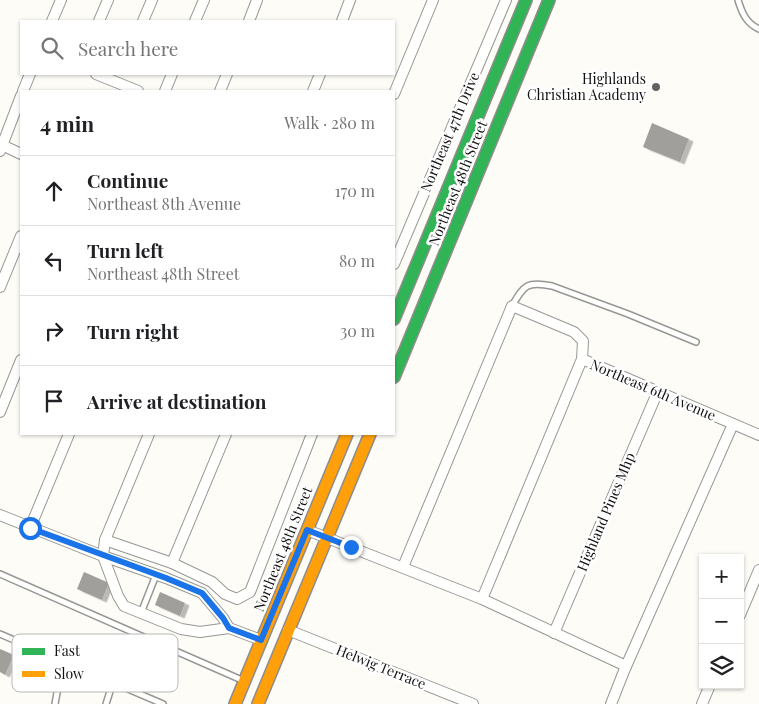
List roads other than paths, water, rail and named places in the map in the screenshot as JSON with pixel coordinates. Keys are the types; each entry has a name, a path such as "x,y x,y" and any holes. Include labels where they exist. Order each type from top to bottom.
{"main road":[{"name":"Northeast 48th Street","path":"395,317 526,0"},
{"name":"Northeast 48th Street","path":"395,374 549,0"},
{"name":"Northeast 48th Street","path":"235,704 347,435"},
{"path":"258,704 370,435"},
{"path":"250,704 268,660 268,650 261,640"}],"street":[{"path":"52,20 60,0"},
{"path":"99,20 108,0"},
{"path":"143,20 152,0"},
{"path":"194,20 204,0"},
{"path":"248,20 257,0"},
{"path":"342,20 350,0"},
{"path":"395,92 434,0"},
{"name":"Northeast 47th Drive","path":"395,262 506,0"},
{"path":"23,90 30,75"},
{"path":"102,75 118,78 136,90"},
{"path":"165,90 172,75"},
{"path":"220,90 227,75"},
{"path":"313,90 320,75"},
{"path":"18,111 1,148 20,154"},
{"path":"0,287 20,238"},
{"path":"403,567 512,306"},
{"name":"Northeast 6th Avenue","path":"512,306 574,332 583,341 582,359 759,435"},
{"path":"482,599 582,359"},
{"path":"0,412 20,362"},
{"name":"Highland Pines Mhp","path":"554,632 658,392"},
{"path":"612,704 626,666 733,424"},
{"path":"30,528 69,435"},
{"path":"149,435 104,540 104,556 118,596 124,606 181,629 200,632 229,628 261,640"},
{"path":"172,563 226,435"},
{"path":"104,540 172,563 212,582 225,594 237,599 250,592 312,435"},
{"path":"0,515 202,593 229,628"},
{"path":"307,530 482,599 626,666"},
{"path":"744,606 759,570"},
{"name":"Helwig Terrace","path":"288,630 474,704"},
{"path":"702,704 708,689"}],"lane":[{"path":"738,0 741,11 750,25 759,29"},
{"path":"512,306 520,291 526,286 532,283 552,286 696,342"},
{"path":"0,574 136,634"},
{"path":"141,613 156,574"},
{"path":"0,634 12,639"},
{"path":"178,653 244,682"},
{"path":"106,704 110,692"},
{"path":"136,692 164,704"}],"place":[{"name":"Highlands Christian Academy","path":"656,87"}]}
